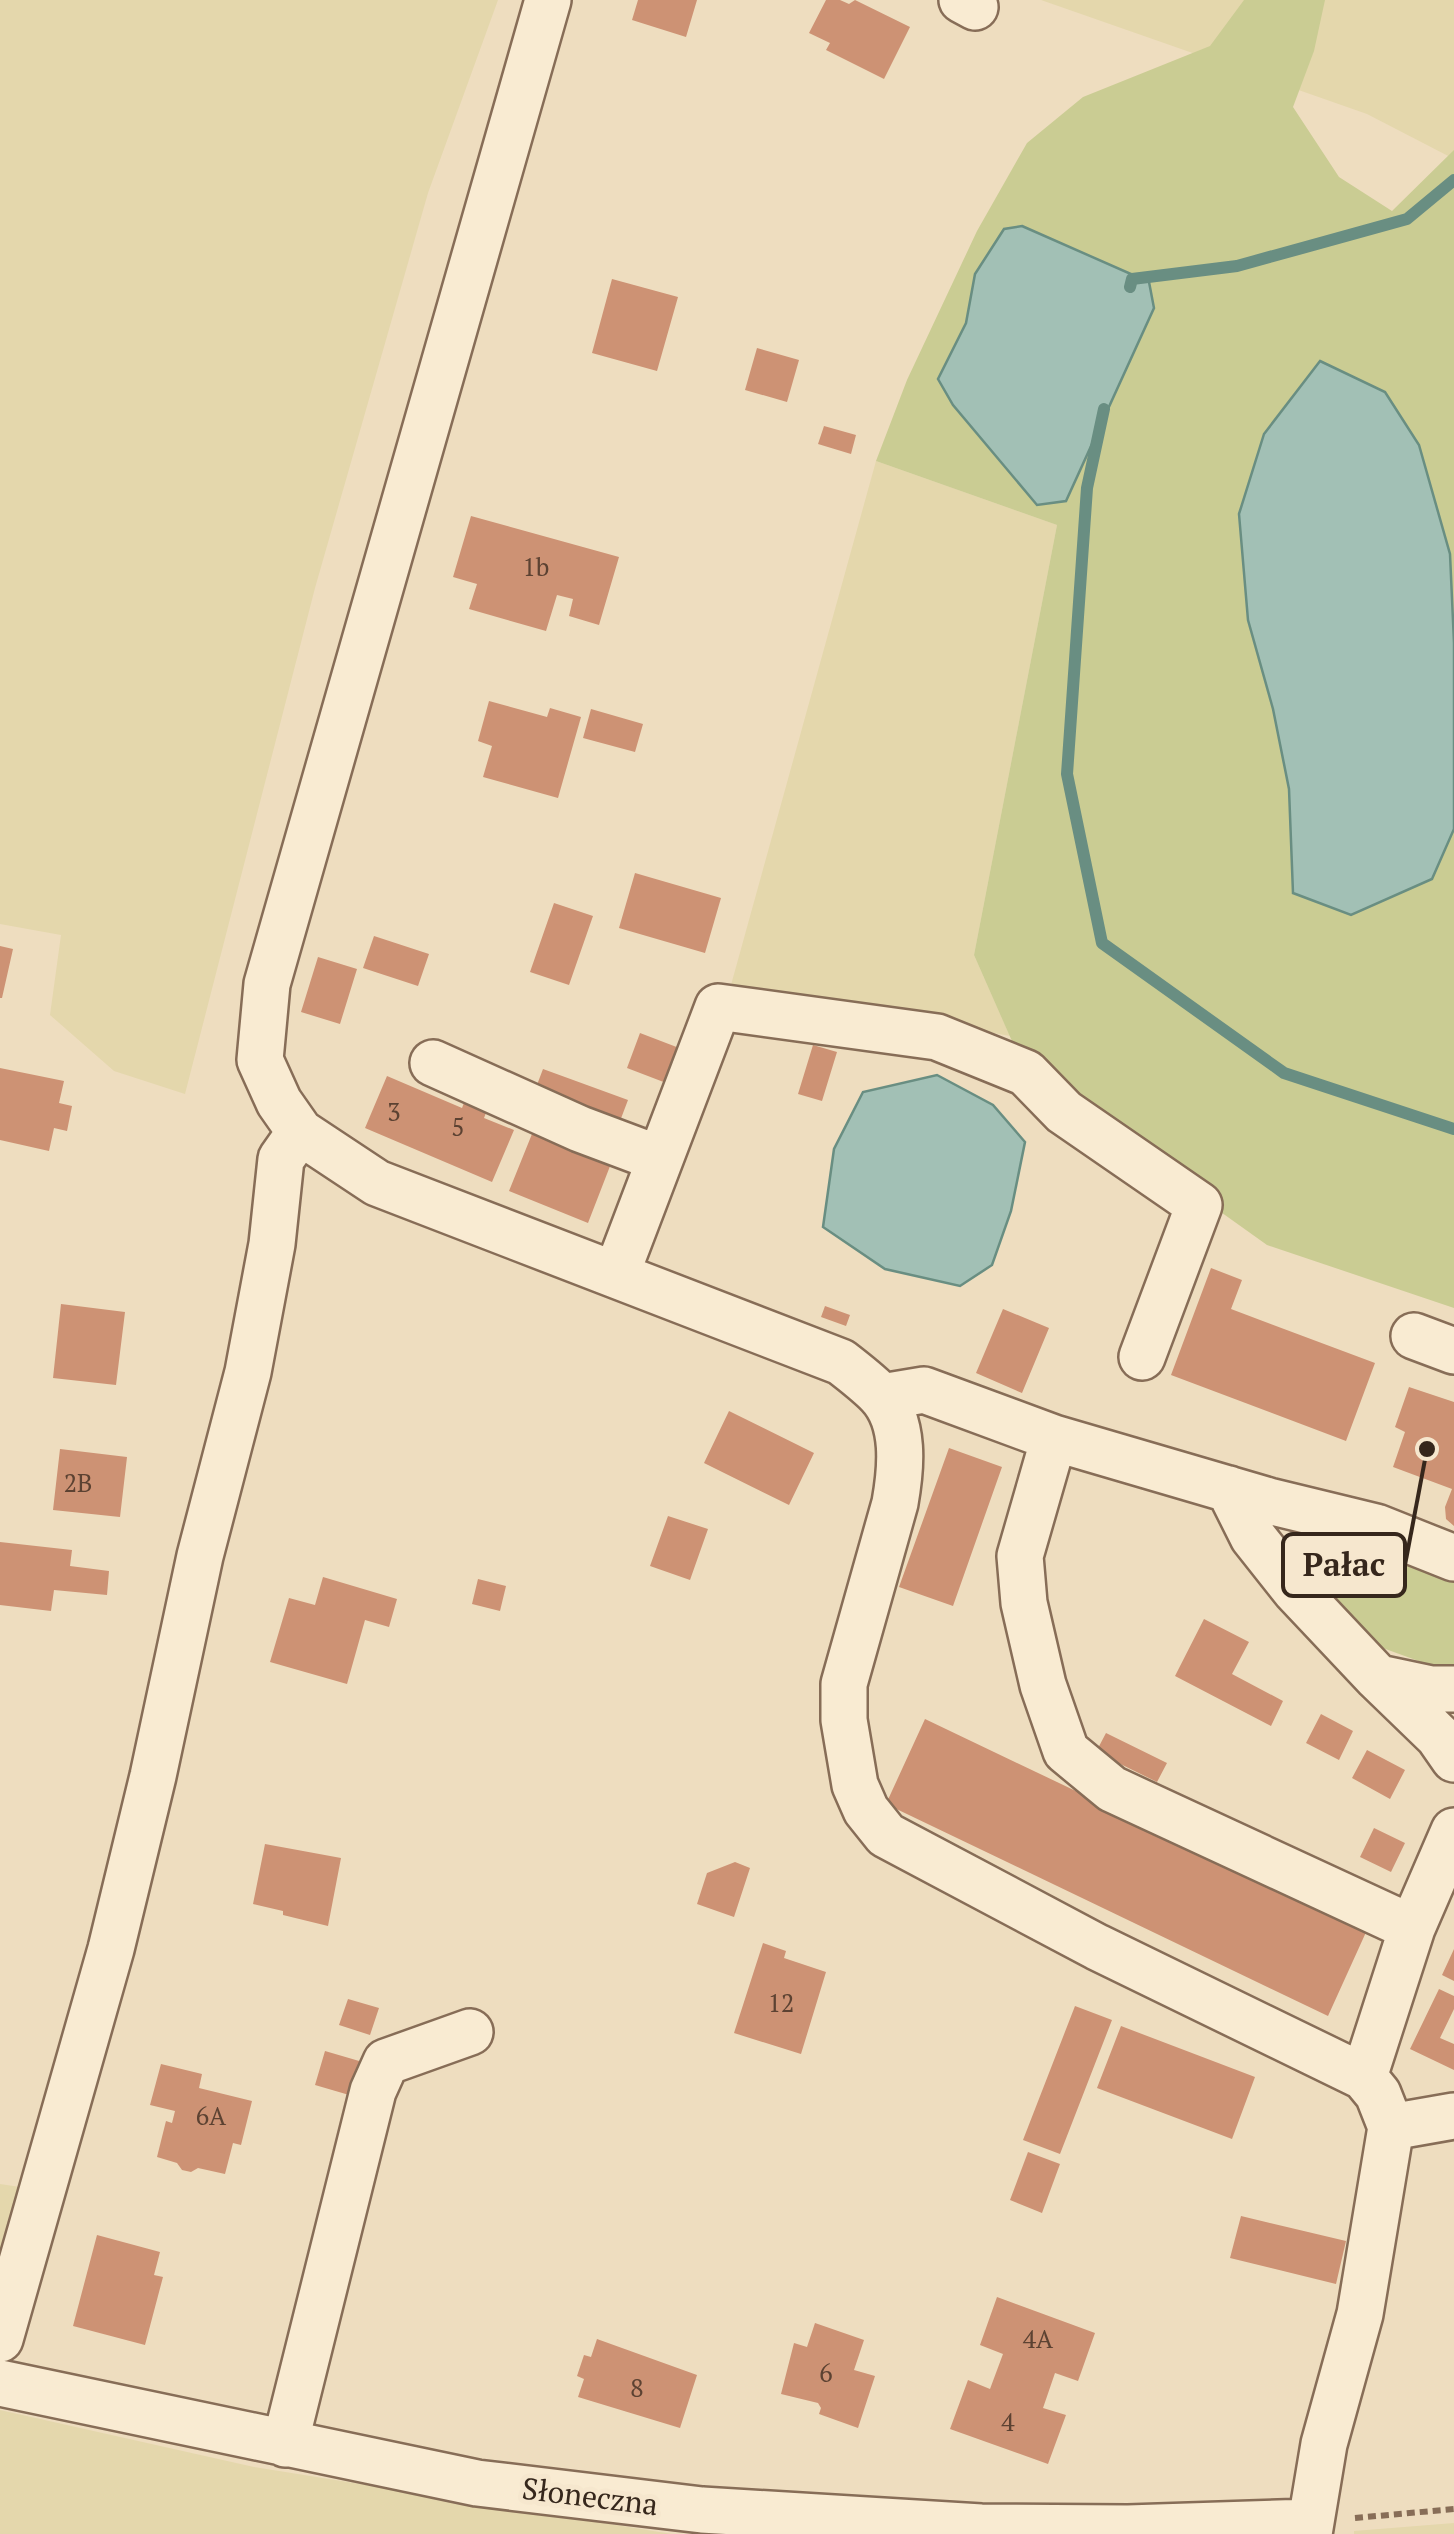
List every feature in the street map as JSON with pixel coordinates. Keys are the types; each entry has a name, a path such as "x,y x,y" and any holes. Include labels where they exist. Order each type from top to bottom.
{"street":[{"path":"548,0 267,984 260,1060 278,1102 300,1132 377,1184 841,1362 882,1397 900,1442 900,1475 844,1684 847,1746 854,1785 866,1810 886,1835 1097,1947 1364,2078 1378,2094 1391,2128 1360,2314 1324,2444 1309,2528"},
{"path":"616,1275 718,1007 937,1036 1026,1073 1064,1112 1198,1205 1142,1357"},
{"path":"433,1063 580,1129 660,1159"},
{"path":"0,2339 116,1930 200,1556 248,1372 272,1244 281,1159 300,1132"},
{"path":"882,1397 924,1390 1054,1438 1376,1527 1454,1558"},
{"path":"1054,1438 1020,1556 1024,1602 1066,1751 1112,1788 1412,1928"},
{"path":"1229,1489 1253,1538 1305,1601 1438,1736 1454,1758"},
{"path":"1376,1677 1431,1689 1454,1689"},
{"path":"1364,2078 1412,1928 1454,1831"},
{"path":"285,2444 372,2091 386,2062 470,2032"},
{"path":"1391,2128 1454,2116"},
{"name":"Słoneczna","path":"0,2382 477,2483 702,2510 981,2527 1309,2528"}],"path":[{"path":"1309,2528 1454,2509"}],"shaded area":[{"path":"0,0 498,0 428,193 315,588 185,1094 114,1071 50,1015 61,935 0,924"},
{"path":"1041,0 1454,0 1454,159 1367,114"},
{"path":"876,461 1057,525 974,955 1010,1036 731,985"},
{"path":"0,2184 20,2187 0,2253"},
{"path":"0,2410 254,2467 672,2534 0,2534"},
{"path":"1454,2523 1454,2534 1354,2534 1354,2531"}],"green space":[{"path":"1244,0 1325,0 1314,51 1293,107 1339,177 1392,211 1454,150 1454,643 1450,554 1273,709 1289,789 1293,893 1352,915 1432,879 1454,829 1454,1308 1267,1245 1026,1073 974,955 1057,525 876,461 907,380 977,231 1027,143 1083,97 1210,46","holes":["1088,257 1149,282 939,378 966,323"]},
{"path":"1299,1537 1376,1553 1454,1580 1454,1670 1446,1671 1380,1647 1342,1604 1301,1567"}],"water":[{"path":"1022,226 1149,282 1154,308 1066,501 1037,505 953,405 938,379 966,323 975,274 1004,229"},
{"path":"1320,361 1385,392 1419,445 1450,554 1454,829 1432,879 1351,915 1293,893 1289,789 1273,709 1248,620 1239,514 1264,434"},
{"path":"937,1075 993,1105 1025,1142 1011,1211 992,1265 960,1286 885,1269 823,1227 834,1149 863,1092"}],"building":[{"path":"638,0 697,0 686,37 632,20"},
{"path":"826,0 849,4 855,0 910,27 884,79 826,50 830,43 809,33"},
{"path":"612,279 678,297 657,371 592,353"},
{"path":"757,348 799,360 787,402 745,390"},
{"path":"824,426 856,435 851,454 818,444"},
{"path":"471,516 619,557 599,625 569,616 573,599 557,595 546,631 469,609 477,584 453,577"},
{"path":"489,701 547,717 550,708 581,717 558,798 483,777 492,746 478,741"},
{"path":"591,709 643,724 635,752 583,738"},
{"path":"635,873 721,898 705,953 619,928"},
{"path":"554,903 593,916 569,985 530,972"},
{"path":"374,936 429,954 418,986 363,968"},
{"path":"0,946 13,949 2,998 0,998"},
{"path":"318,957 357,969 340,1024 301,1012"},
{"path":"640,1033 687,1051 674,1086 627,1068"},
{"path":"813,1045 837,1052 822,1101 798,1094"},
{"path":"0,1068 64,1081 59,1103 72,1106 67,1131 54,1128 49,1151 0,1140"},
{"path":"543,1069 628,1100 617,1129 532,1098"},
{"path":"387,1076 462,1108 469,1090 491,1100 484,1118 514,1130 492,1182 365,1128"},
{"path":"534,1129 612,1161 588,1223 509,1191"},
{"path":"1211,1268 1242,1280 1231,1309 1375,1363 1346,1441 1171,1375"},
{"path":"61,1304 125,1312 116,1385 53,1378"},
{"path":"825,1306 850,1315 846,1326 821,1317"},
{"path":"1003,1309 1049,1328 1022,1393 976,1373"},
{"path":"1409,1387 1454,1402 1454,1526 1446,1519 1445,1507 1452,1489 1393,1467 1405,1432 1395,1427"},
{"path":"729,1411 814,1453 789,1505 704,1463"},
{"path":"949,1448 1002,1467 953,1606 899,1587"},
{"path":"60,1449 127,1457 120,1517 53,1510"},
{"path":"668,1516 708,1529 690,1580 650,1566"},
{"path":"0,1542 72,1550 70,1566 109,1571 107,1595 54,1590 51,1611 0,1605"},
{"path":"323,1577 397,1599 389,1627 365,1620 347,1684 270,1662 289,1598 315,1605"},
{"path":"478,1579 506,1586 500,1611 472,1604"},
{"path":"1204,1619 1249,1642 1232,1674 1283,1701 1271,1726 1175,1676"},
{"path":"1321,1714 1353,1731 1339,1760 1306,1743"},
{"path":"925,1719 1367,1930 1328,2016 886,1804"},
{"path":"1106,1733 1167,1763 1157,1782 1096,1752"},
{"path":"1367,1750 1405,1770 1390,1799 1352,1778"},
{"path":"1374,1828 1405,1843 1391,1872 1360,1857"},
{"path":"265,1844 341,1858 328,1926 253,1904"},
{"path":"735,1862 750,1868 734,1917 697,1904 707,1873"},
{"path":"763,1943 786,1951 784,1958 826,1972 801,2054 734,2033"},
{"path":"1454,1949 1454,1981 1442,1975"},
{"path":"1439,1989 1454,1996 1454,2009 1440,2038 1454,2044 1454,2070 1410,2049"},
{"path":"348,1999 379,2008 370,2035 339,2025"},
{"path":"1075,2006 1112,2020 1060,2154 1023,2140"},
{"path":"1121,2026 1255,2077 1232,2139 1097,2088"},
{"path":"325,2051 366,2063 356,2097 315,2085"},
{"path":"161,2064 202,2074 199,2088 252,2101 241,2145 233,2143 225,2174 198,2168 191,2172 182,2170 177,2163 157,2157 166,2121 172,2123 175,2111 150,2105"},
{"path":"1028,2152 1060,2164 1042,2213 1010,2200"},
{"path":"1241,2216 1346,2241 1336,2284 1230,2258"},
{"path":"97,2235 160,2252 154,2275 163,2277 145,2345 73,2326"},
{"path":"997,2297 1095,2333 1078,2381 1055,2373 1043,2408 1066,2415 1048,2464 950,2429 968,2380 990,2389 1003,2354 980,2345"},
{"path":"815,2323 864,2340 854,2370 875,2376 858,2428 819,2414 818,2403 781,2394 794,2343 807,2347"},
{"path":"597,2339 697,2375 680,2428 578,2397 584,2379 577,2376 584,2355 591,2357"}],"waterway":[{"path":"1130,287 1132,279 1237,266 1407,219 1454,180"},
{"path":"1104,409 1087,488 1067,774 1102,943 1284,1073 1454,1129"}],"place":[{"name":"Pałac","path":"1427,1449"}]}
